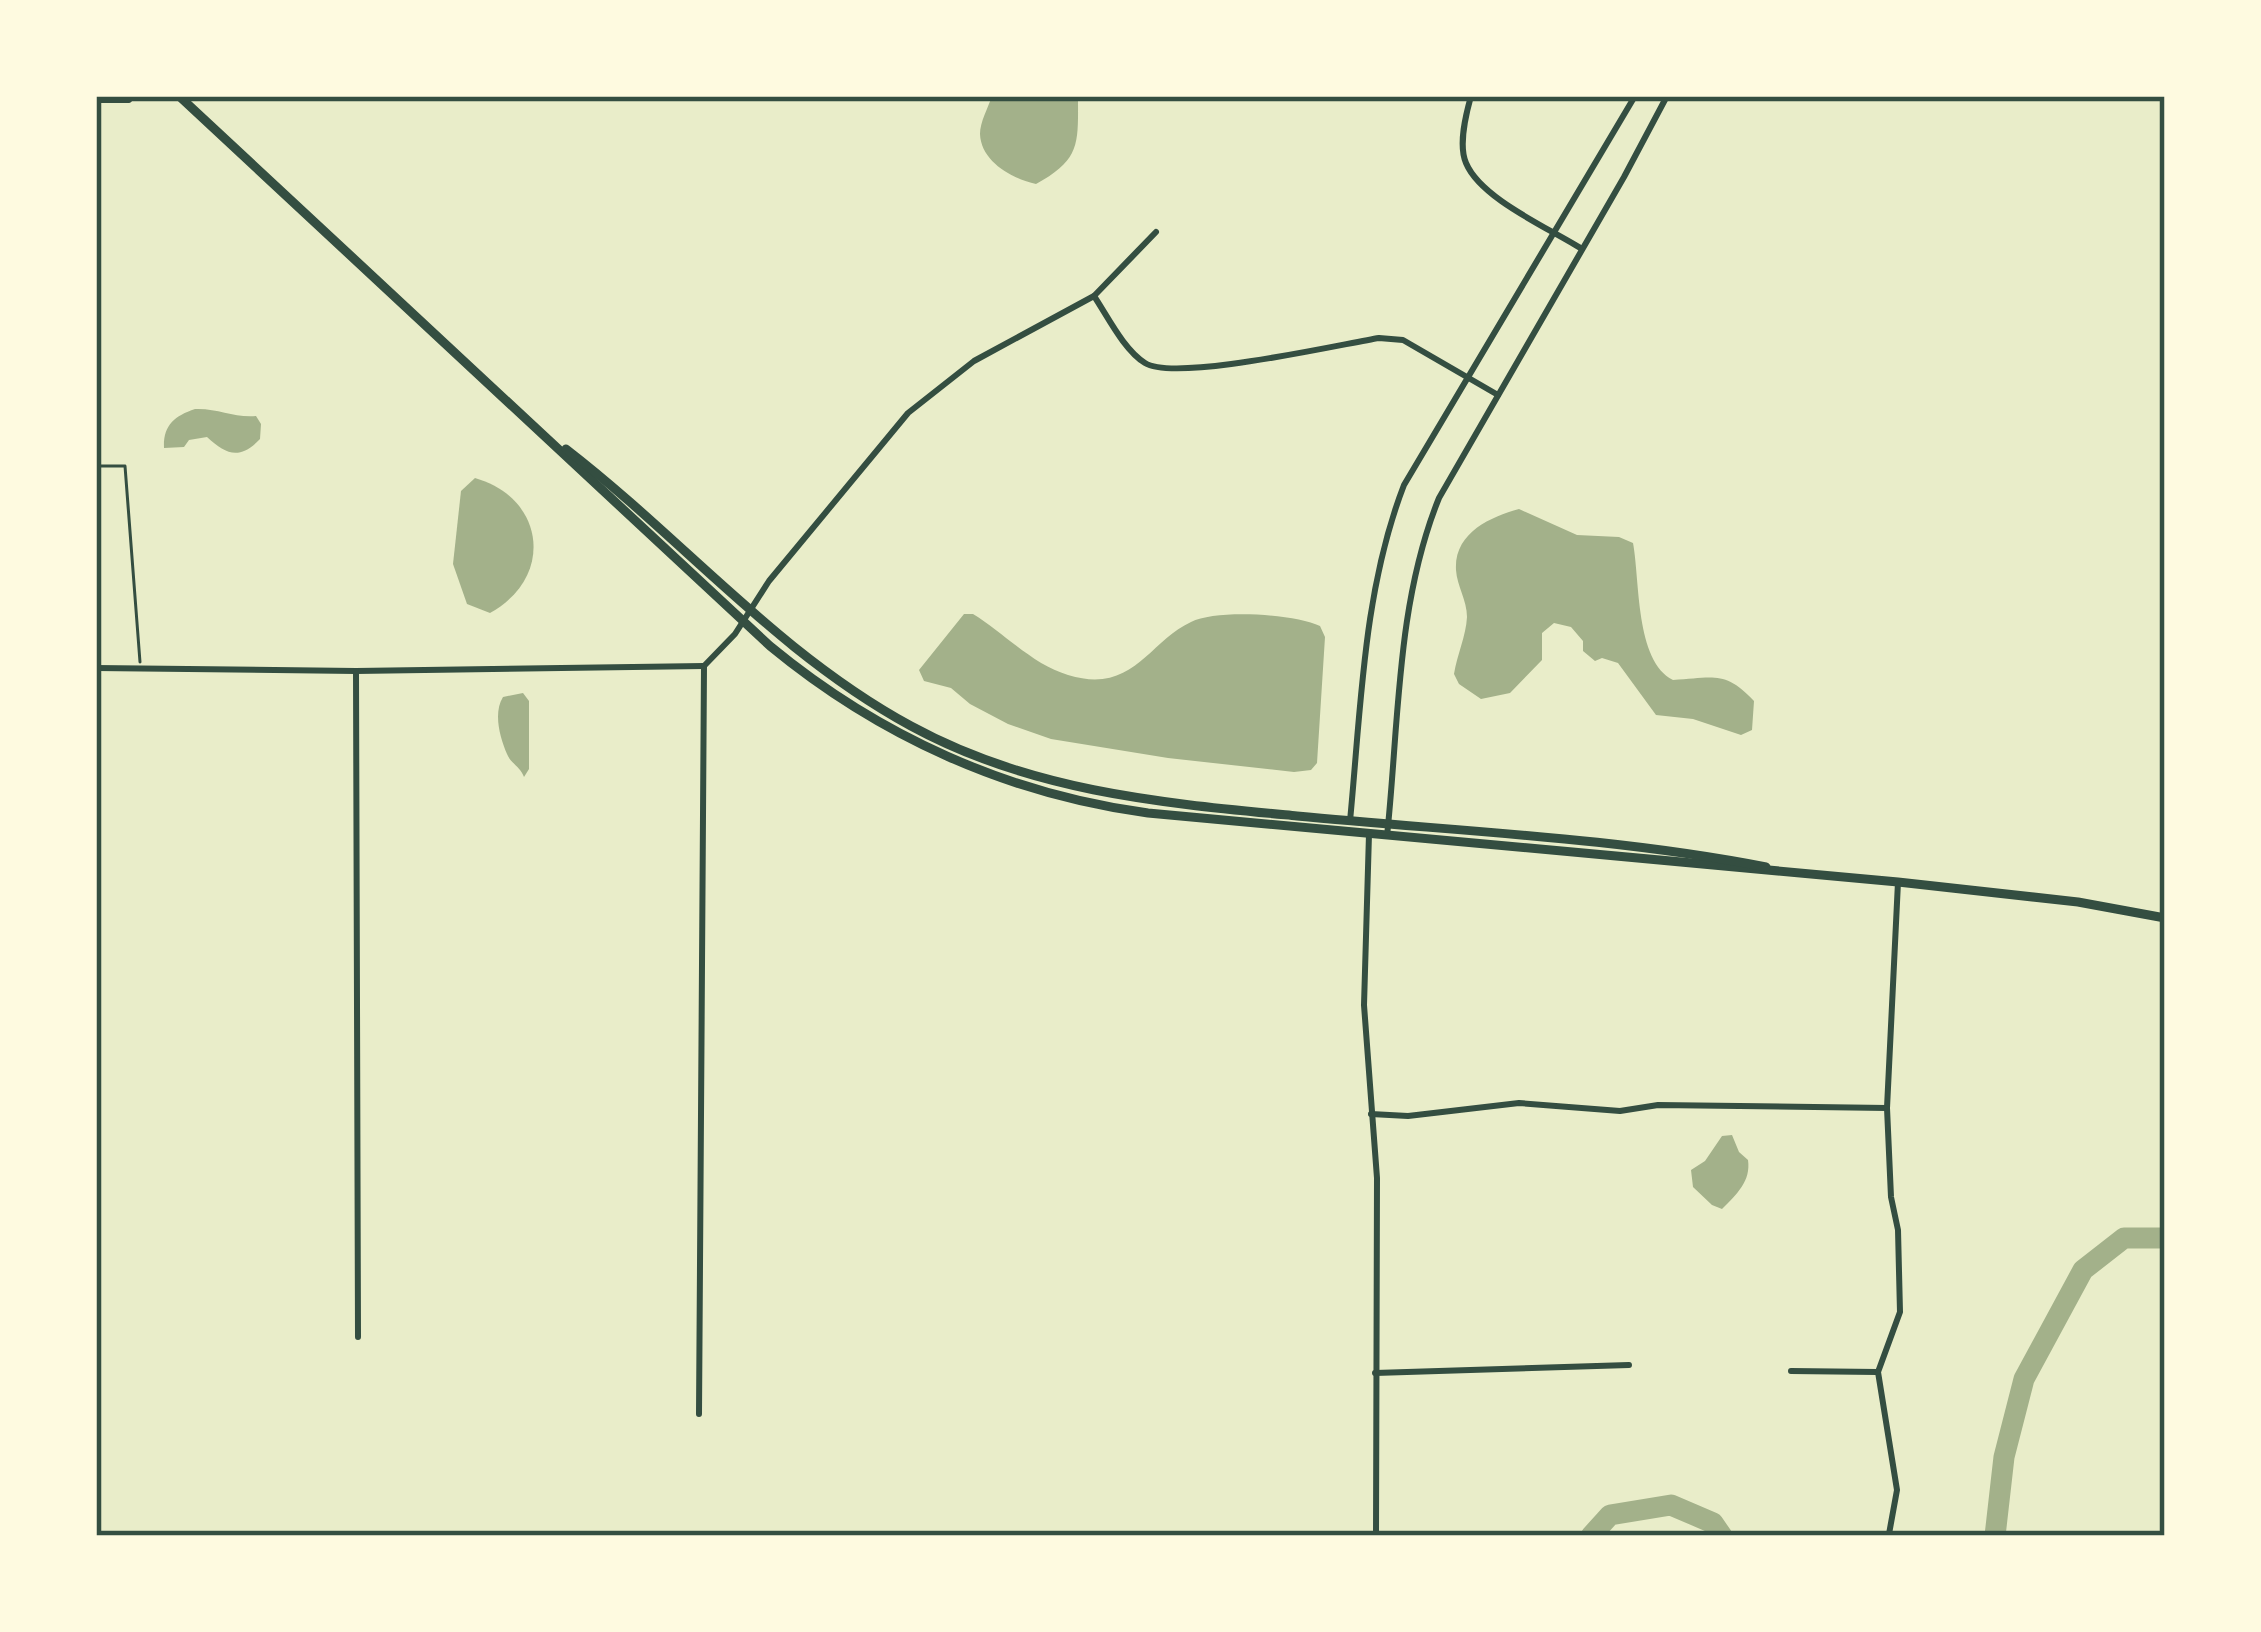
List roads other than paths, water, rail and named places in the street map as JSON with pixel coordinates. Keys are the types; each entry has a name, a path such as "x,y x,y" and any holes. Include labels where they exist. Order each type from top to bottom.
{"main road":[{"path":"179,96 824,688 887,728 951,759 1015,783 1126,810 1387,830 1898,882 2078,902 2165,918"},
{"path":"1350,827 1369,835 1387,830"}],"street":[{"path":"96,100 133,96"},
{"path":"1471,96 1465,118 1464,161 1486,191 1582,249"},
{"path":"1350,827 1374,587 1385,532 1403,485 1635,96"},
{"path":"1387,830 1421,543 1439,498 1666,96"},
{"path":"699,1414 704,666 908,413 974,361 1094,296 1156,232"},
{"path":"1094,296 1145,363 1165,370 1378,338 1403,340 1498,395"},
{"path":"96,668 356,671 704,666"},
{"path":"356,671 358,1337"},
{"path":"1369,835 1364,1005 1377,1178 1376,1536"},
{"path":"1889,1534 1897,1490 1878,1372 1900,1312 1887,1108 1898,882"},
{"path":"1371,1114 1424,1115 1505,1103 1620,1112 1661,1106 1887,1108"},
{"path":"1375,1373 1629,1365"},
{"path":"1791,1371 1878,1372"}],"waterway":[{"path":"1995,1536 2004,1457 2024,1379 2083,1270 2124,1238 2165,1238"},
{"path":"1591,1536 1610,1515 1671,1505 1713,1523 1722,1536"}]}
